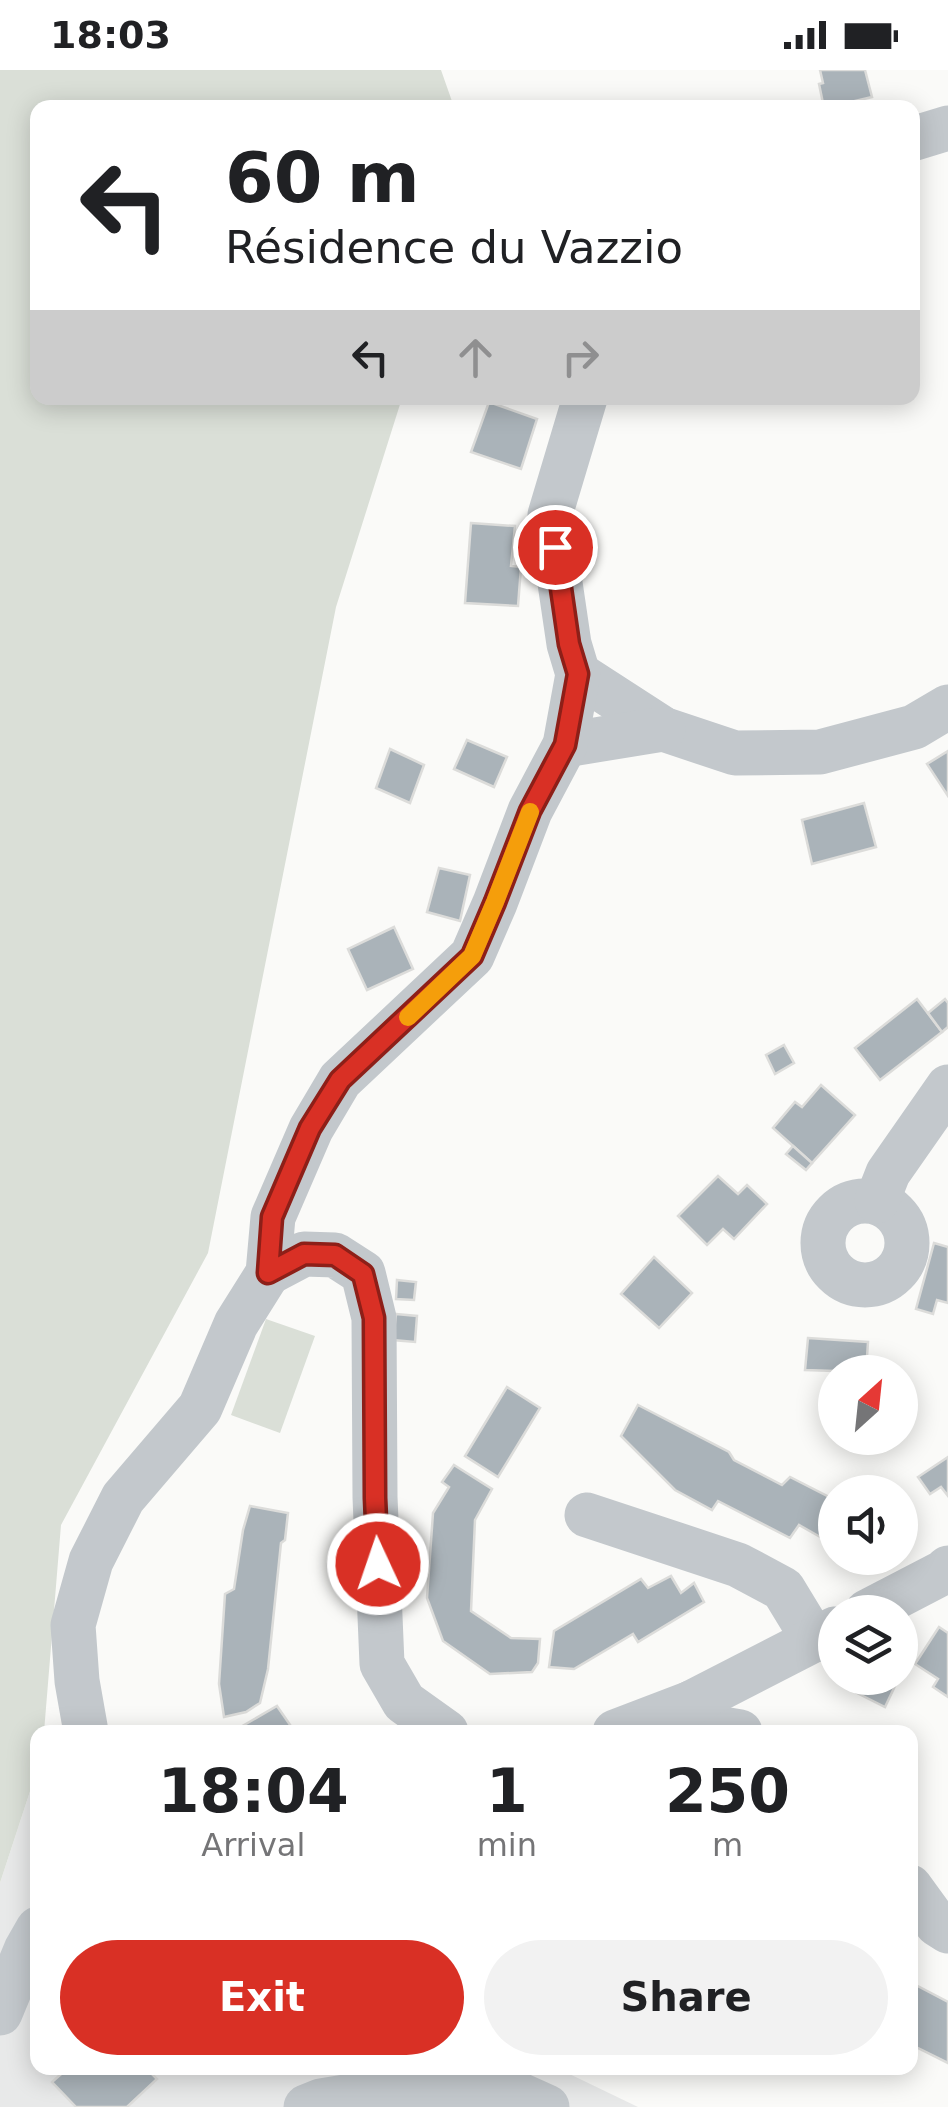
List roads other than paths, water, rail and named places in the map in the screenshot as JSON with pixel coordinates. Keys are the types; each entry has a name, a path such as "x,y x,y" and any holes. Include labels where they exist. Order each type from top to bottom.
{"street":[{"path":"920,137 948,128"},
{"path":"85,1725 73,1626 91,1561 123,1498 200,1408 236,1324 268,1273 272,1217 310,1128 340,1080 472,956 530,811 565,745 578,674 569,644 550,515 583,405"},
{"path":"578,674 662,729 736,753 820,752 914,727 948,707"},
{"path":"565,745 662,729"},
{"path":"877,1201 888,1173 948,1087"},
{"path":"268,1273 304,1254 335,1255 363,1274 374,1318 375,1498 382,1664 404,1702 436,1725"},
{"path":"587,1515 738,1565 783,1589 818,1627"},
{"path":"900,1595 947,1572"},
{"path":"633,1725 691,1703 818,1637"},
{"path":"691,1703 704,1725"},
{"path":"918,1898 937,1924 948,1931"},
{"path":"0,2013 30,1943"},
{"path":"306,2107 400,2088 498,2085 547,2107"}]}
